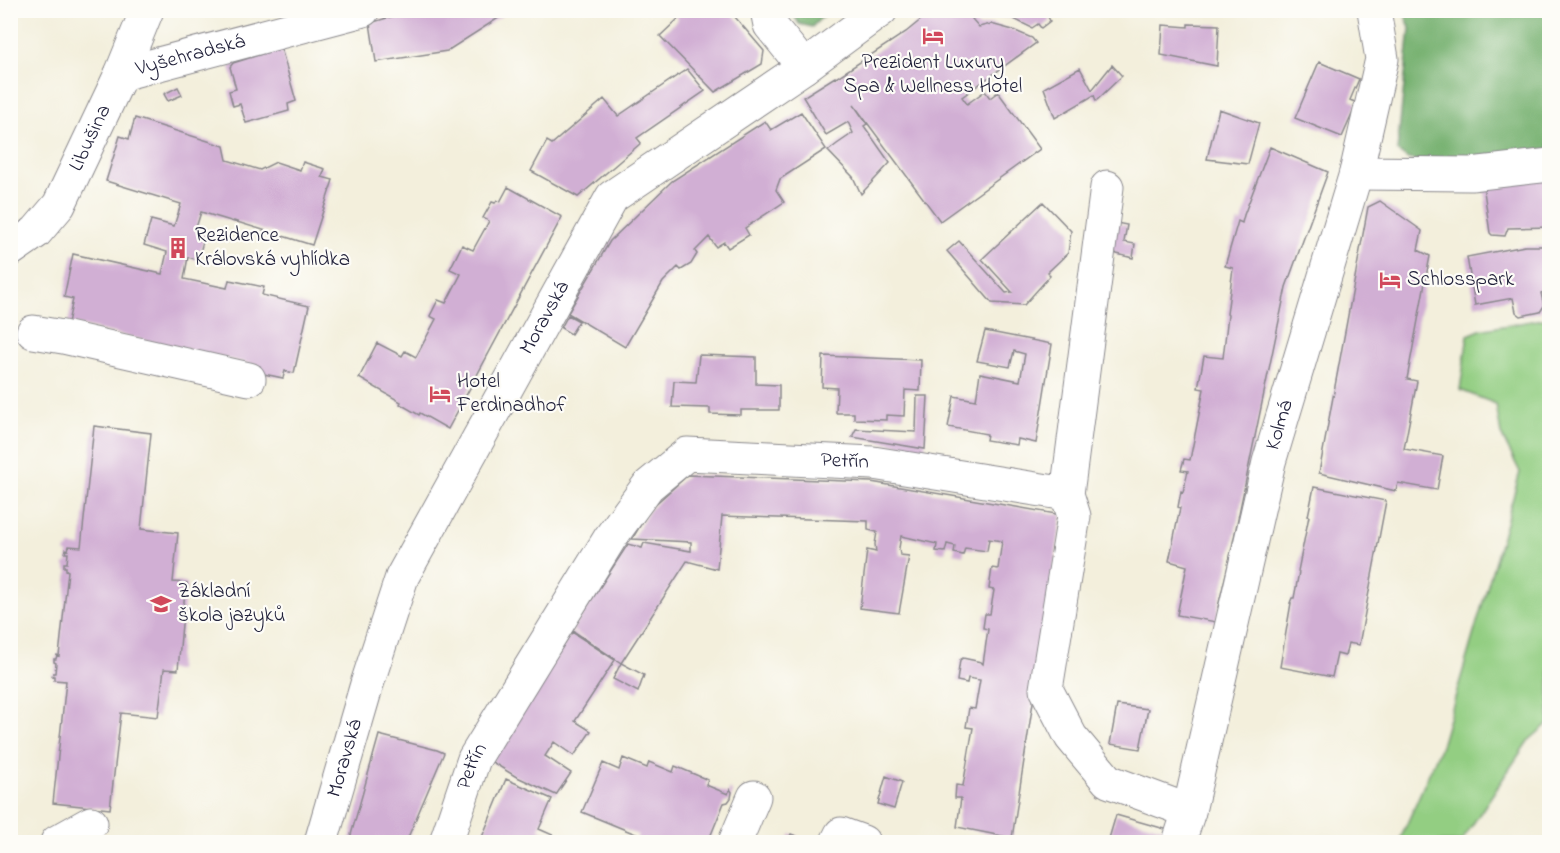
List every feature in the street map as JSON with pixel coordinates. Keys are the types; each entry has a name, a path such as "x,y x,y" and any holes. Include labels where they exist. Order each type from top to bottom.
{"street":[{"name":"Libušina","path":"10,250 36,232 59,205 122,74 147,10"},
{"name":"Vyšehradská","path":"122,74 363,10"},
{"path":"767,10 770,26 804,67"},
{"name":"Moravská","path":"321,843 367,684 402,577 612,197 804,67 881,10"},
{"name":"Kolmá","path":"1179,843 1189,811 1269,462 1356,173 1382,59 1374,10"},
{"path":"1356,173 1471,174 1550,165"},
{"path":"1107,187 1067,494 1074,516 1046,688 1071,737 1108,781 1189,811"},
{"path":"33,332 249,379"},
{"name":"Petřín","path":"446,843 474,759 604,548 648,486 687,454 873,463 1067,494"},
{"path":"735,843 754,797"},
{"path":"57,843 91,823"}],"green space":[{"path":"791,11 828,11 812,27 799,24"},
{"path":"1404,11 1549,11 1549,150 1524,151 1435,163 1408,159 1397,151 1410,28"},
{"path":"1549,318 1549,723 1528,741 1461,842 1399,842 1441,746 1520,472 1501,434 1496,404 1460,390 1468,335 1480,330"}],"building":[{"path":"414,10 511,10 447,51 376,62 370,23"},
{"path":"677,10 729,10 764,51 762,64 715,92 660,36 678,19 673,13"},
{"path":"933,10 1045,10 1050,21 1041,28 1038,24 1032,28 1012,18 986,16 982,12 972,19 979,27 991,24 1013,30 1032,38 1036,43 962,97 967,104 985,91 990,98 998,92 1040,149 940,221 854,105 867,124 864,126 890,163 861,194 853,177 828,151 853,133 848,122 826,135 803,97 906,32"},
{"path":"1188,24 1219,25 1217,66 1161,55 1163,25 1188,27"},
{"path":"281,48 296,101 288,104 289,111 246,123 240,104 233,106 229,91 236,89 230,67 233,63"},
{"path":"1319,62 1359,79 1350,100 1357,103 1342,137 1295,118"},
{"path":"1112,65 1122,76 1096,101 1094,95 1055,118 1044,88 1080,68 1092,90"},
{"path":"687,69 705,91 637,138 641,143 578,197 531,171 547,141 552,144 604,99 618,116"},
{"path":"178,87 182,95 168,101 164,94"},
{"path":"1219,109 1259,123 1248,164 1207,159"},
{"path":"801,112 826,149 780,179 776,190 784,202 745,228 749,235 728,248 724,242 716,247 709,237 695,251 697,254 691,264 681,270 678,267 663,282 625,347 568,313 610,241 672,181 765,121 771,130"},
{"name":"Rezidence Královská vyhlídka","path":"135,118 224,146 227,160 260,170 276,162 300,170 303,162 325,169 322,177 333,180 312,245 201,212 195,231 205,234 198,260 188,257 184,279 227,288 229,280 264,287 262,295 309,306 294,373 285,371 283,378 259,373 260,366 68,323 73,299 64,297 73,254 162,274 167,252 144,245 151,220 174,226 181,204 106,181 120,136 129,139"},
{"path":"1270,147 1328,172 1286,287 1216,622 1177,615 1187,566 1169,561 1180,508 1178,507 1181,491 1183,492 1188,471 1181,470 1184,459 1190,460 1204,389 1198,388 1204,356 1223,358 1233,268 1225,266 1238,221 1242,223"},
{"path":"1550,171 1550,227 1508,228 1505,236 1492,235 1482,177"},
{"path":"508,187 562,217 448,429 420,413 419,415 359,378 377,343 402,356 405,351 416,357 436,319 430,316 438,300 446,303 461,274 450,269 462,245 473,250 489,221 483,218 492,202 495,203 497,200 500,202"},
{"path":"1380,201 1422,231 1418,250 1430,256 1407,379 1417,381 1404,449 1443,456 1437,490 1398,483 1396,491 1319,473 1368,207"},
{"path":"1043,202 1071,231 1068,253 1048,272 1050,276 1024,305 992,303 947,251 959,241 1006,293 1012,292 982,259"},
{"path":"1111,222 1127,225 1124,242 1135,244 1133,258 1117,254 1108,246"},
{"path":"1525,246 1550,246 1550,290 1541,293 1544,306 1540,312 1521,316 1516,312 1513,298 1475,305 1467,257"},
{"path":"568,315 579,321 571,334 561,328"},
{"path":"985,331 1052,344 1036,443 1018,439 1017,445 986,440 987,434 948,427 954,396 976,400 980,373 1020,381 1025,354 1014,351 1010,367 977,361"},
{"path":"699,355 756,357 756,384 779,385 779,410 741,410 741,415 710,414 710,408 672,407 674,381 696,382"},
{"path":"823,356 921,360 920,391 905,390 904,416 886,415 886,420 854,419 854,413 836,413 837,388 822,387"},
{"path":"917,396 928,396 925,449 852,437 856,429 916,432"},
{"path":"94,426 151,433 141,529 178,533 173,582 187,583 178,670 164,669 158,717 121,713 110,809 53,803 66,681 54,680 52,676 55,673 54,659 57,655 59,656 68,571 64,567 68,553 65,553 69,546 81,547"},
{"path":"688,475 871,482 1062,515 1012,838 957,827 961,798 955,798 956,785 963,786 973,728 966,727 969,708 975,709 980,680 968,678 967,683 957,681 960,660 963,658 983,664 988,629 983,628 985,614 990,614 994,590 989,589 992,568 998,569 1002,541 989,539 987,551 965,548 963,555 954,553 955,546 947,544 945,552 936,551 937,544 901,536 900,555 909,556 899,613 860,608 867,550 876,552 877,532 868,530 868,521 722,516 717,569 687,561 621,663 572,630 628,544 642,548 644,543 691,551 691,542 632,539 651,508"},
{"path":"1314,487 1386,501 1359,645 1348,643 1345,656 1337,654 1332,677 1280,667 1290,603 1294,598"},
{"path":"572,632 615,660 575,721 591,731 574,756 554,742 545,756 571,773 556,795 515,776 492,762 500,743"},
{"path":"621,663 644,675 638,692 613,679"},
{"path":"1117,705 1148,709 1140,749 1110,744"},
{"path":"379,735 444,753 406,842 349,842"},
{"path":"623,758 647,768 649,762 673,772 675,766 708,780 706,785 728,794 730,789 731,798 724,803 708,842 635,842 638,835 582,812 603,763 619,770"},
{"path":"886,776 902,782 894,809 878,804"},
{"path":"506,779 552,799 539,829 555,836 552,842 480,842"},
{"path":"1116,815 1172,831 1169,842 1108,842"},
{"path":"791,834 811,842 787,842"}],"place":[{"name":"Prezident Luxury Spa & Wellness Hotel","path":"933,36"},
{"name":"Rezidence Královská vyhlídka","path":"178,248"},
{"name":"Schlosspark","path":"1390,280"},
{"name":"Hotel Ferdinadhof","path":"440,394"},
{"name":"Základní škola jazyků","path":"161,604"}]}
